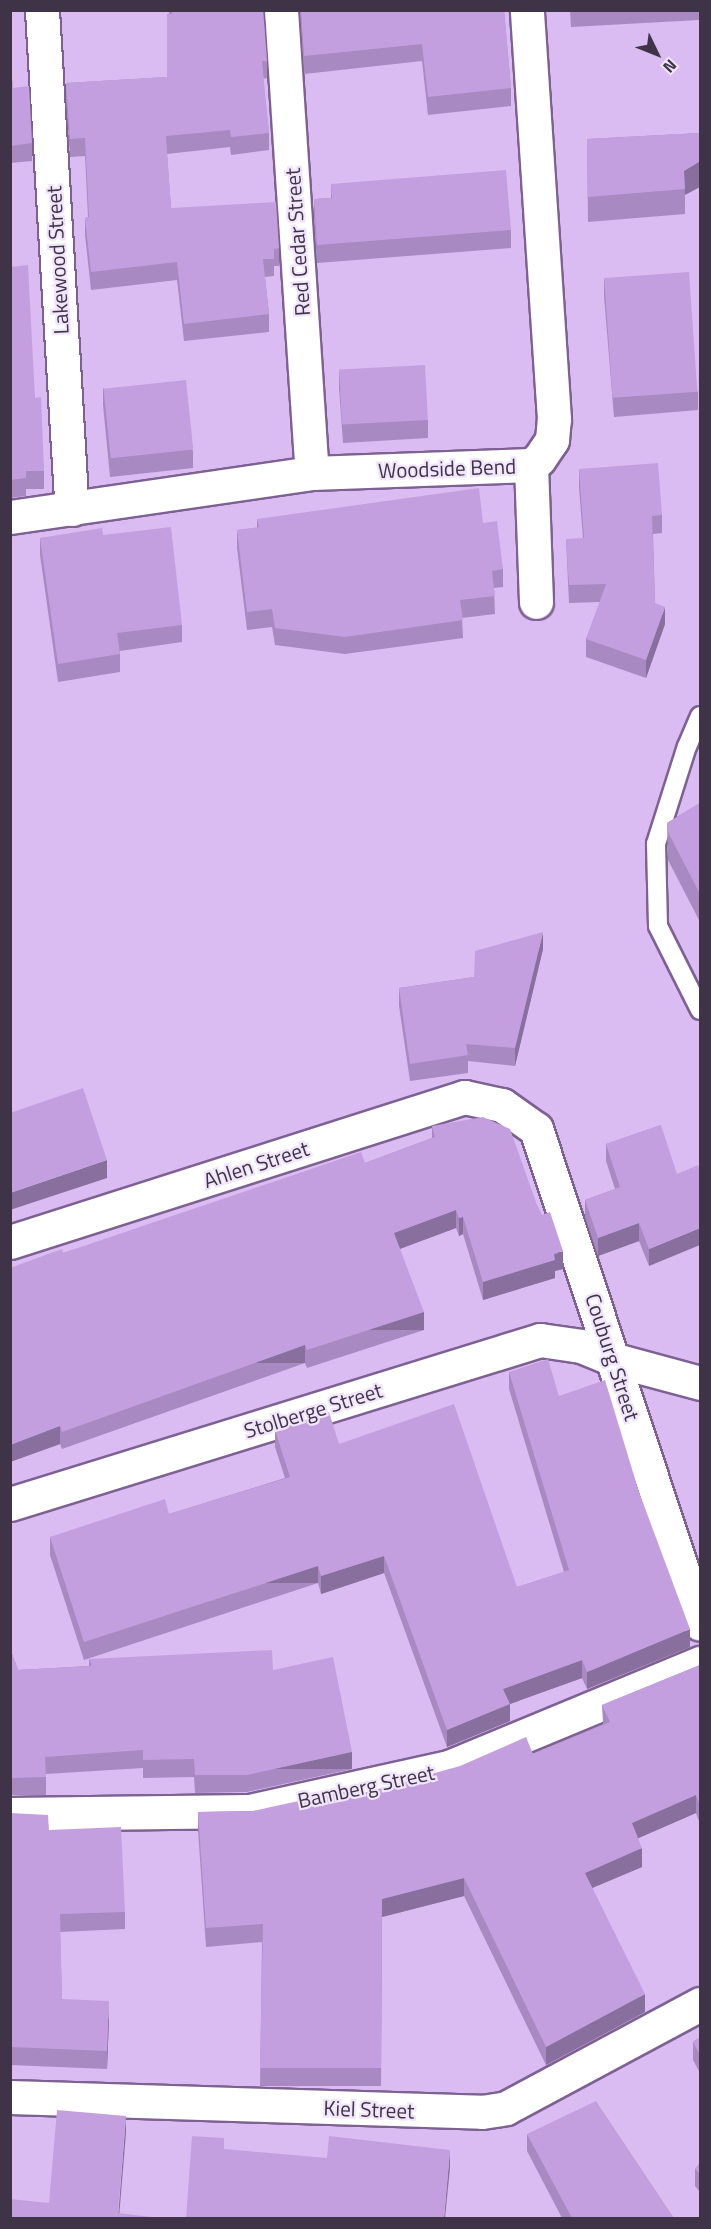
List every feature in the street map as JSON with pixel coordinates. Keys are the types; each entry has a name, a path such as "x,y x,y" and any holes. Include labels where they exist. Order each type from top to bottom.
{"street":[{"name":"Lakewood Street","path":"42,10 72,509"},
{"name":"Red Cedar Street","path":"281,10 312,473"},
{"name":"Woodside Bend","path":"10,517 312,473 531,465 552,440 554,419 527,10"},
{"path":"531,465 536,602"},
{"name":"Ahlen Street","path":"10,1242 464,1097 502,1105"},
{"name":"Couburg Street","path":"502,1105 536,1129 615,1360 700,1624"},
{"name":"Stolberge Street","path":"10,1504 540,1340 581,1346 615,1360 700,1383"},
{"name":"Bamberg Street","path":"10,1814 249,1811 416,1775 450,1767 700,1663"},
{"name":"Kiel Street","path":"10,2097 482,2112 506,2108 700,2004"}],"lane":[{"path":"700,716 687,746 656,844 658,926 700,1010"}],"building":[{"path":"172,10 263,10 267,61 262,61 269,133 231,137 230,130 166,136 171,208 276,202 279,248 274,249 274,259 263,259 269,314 184,324 177,262 91,272 85,218 89,217 85,138 70,139 66,83 167,77 167,14 172,14"},
{"path":"301,10 504,10 511,88 428,97 422,44 304,56"},
{"path":"10,62 13,88 29,86 32,143 10,146"},
{"path":"700,133 700,161 684,171 685,189 588,197 587,139"},
{"path":"506,170 511,230 317,245 314,199 332,198 331,184"},
{"path":"28,265 35,398 41,397 44,471 26,471 26,478 10,480 10,267"},
{"path":"689,272 697,392 613,398 604,278"},
{"path":"425,365 428,420 342,424 339,370"},
{"path":"186,380 193,450 111,458 103,389"},
{"path":"658,463 662,515 652,516 655,603 665,607 646,660 586,639 606,584 569,585 566,539 584,538 579,469"},
{"path":"479,488 483,523 497,521 503,569 492,571 495,596 460,600 463,620 345,637 275,628 272,609 247,612 237,530 259,527 257,519"},
{"path":"171,527 182,625 117,633 120,654 58,664 40,538 102,528 103,535"},
{"path":"700,803 700,894 668,832 667,823"},
{"path":"543,932 515,1048 466,1044 468,1055 410,1064 399,988 474,977 475,951"},
{"path":"83,1088 107,1160 10,1193 10,1113"},
{"path":"483,1117 510,1129 537,1205 542,1215 550,1212 563,1251 554,1254 555,1260 483,1282 463,1217 459,1218 456,1210 394,1233 424,1312 307,1350 305,1345 62,1432 60,1426 10,1445 10,1268 62,1249 63,1253 361,1152 365,1163 435,1137 432,1126"},
{"path":"661,1125 677,1174 698,1165 700,1171 700,1228 649,1249 639,1223 598,1238 585,1200 620,1187 606,1144"},
{"path":"548,1359 559,1396 605,1380 639,1492 690,1629 587,1672 582,1660 503,1689 510,1704 447,1730 384,1556 321,1576 318,1566 84,1642 50,1537 165,1499 169,1514 290,1477 275,1430 329,1412 339,1444 454,1404 517,1587 569,1570 509,1372"},
{"path":"10,1648 18,1670 92,1666 89,1659 272,1650 273,1670 333,1657 352,1752 247,1775 195,1775 194,1759 143,1760 143,1750 45,1757 46,1777 10,1778"},
{"path":"700,1665 700,1806 696,1795 632,1823 642,1848 585,1873 645,1994 546,2047 464,1878 382,1899 381,2068 260,2068 263,1924 206,1928 198,1812 253,1811 359,1788 360,1794 460,1766 526,1737 533,1754 610,1722 602,1705"},
{"path":"10,1813 48,1815 49,1830 121,1827 125,1912 60,1914 62,1999 109,2001 107,2051 10,2047"},
{"path":"700,2037 700,2055 693,2042"},
{"path":"596,2101 674,2218 572,2218 527,2134"},
{"path":"57,2110 126,2116 118,2213 160,2218 10,2218 10,2199 49,2203"},
{"path":"192,2136 224,2138 224,2149 327,2158 329,2136 450,2150 444,2218 186,2218"},
{"path":"700,2163 700,2174 695,2169"}]}
